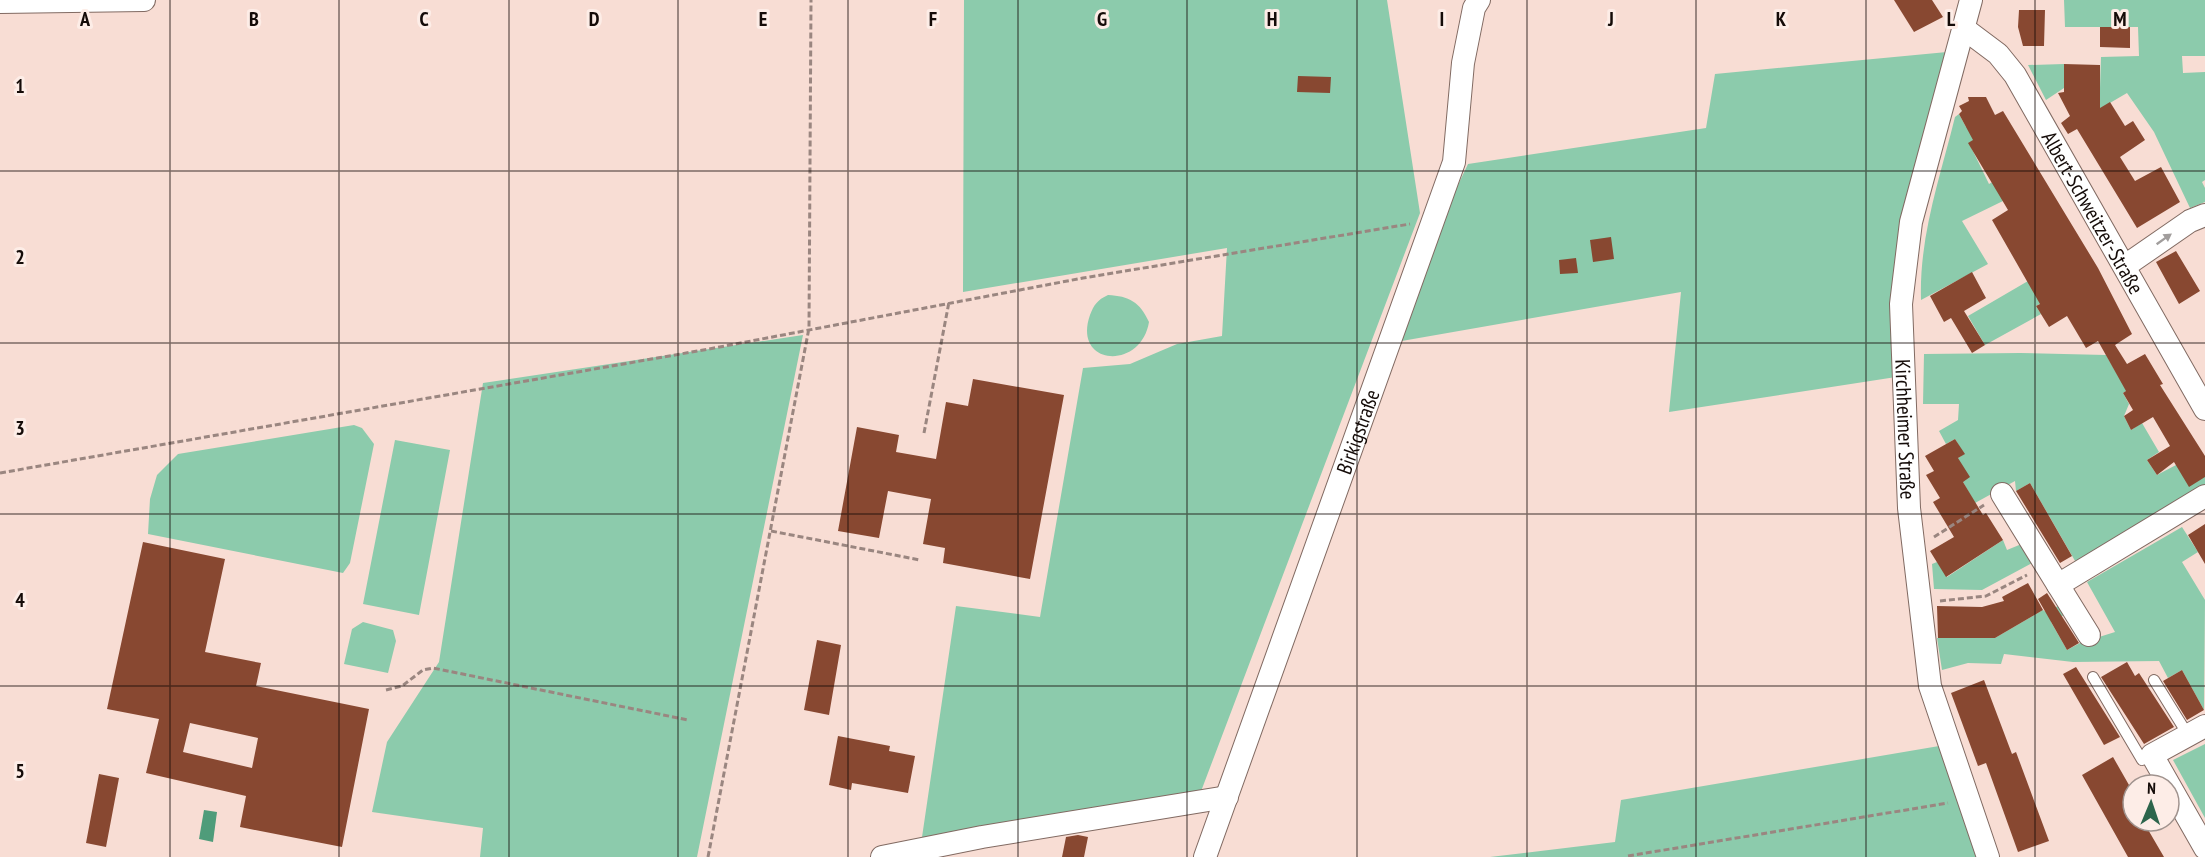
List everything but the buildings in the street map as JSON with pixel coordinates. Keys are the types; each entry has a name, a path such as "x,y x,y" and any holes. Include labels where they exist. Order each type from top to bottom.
{"street":[{"path":"0,2 144,0"},
{"name":"Birkigstraße","path":"1205,857 1454,162 1463,63 1474,8 1479,0"},
{"name":"Kirchheimer Straße","path":"1971,0 1966,30 1911,222 1901,304 1909,508 1930,686 1988,857"},
{"name":"Albert-Schweitzer-Straße","path":"1966,30 1998,54 2015,75 2205,409"},
{"path":"2125,266 2190,221 2205,215"},
{"path":"2002,494 2089,635"},
{"path":"2058,585 2205,496"},
{"path":"2197,731 2152,755 2205,848"},
{"path":"882,857 1026,830 1227,797"}],"lane":[{"path":"2093,677 2142,760 2152,755"},
{"path":"2154,680 2197,731"}],"path":[{"path":"708,857 809,328 811,0"},
{"path":"0,473 710,349 949,302 1251,249 1432,221"},
{"path":"924,433 949,302"},
{"path":"1914,549 2002,494"},
{"path":"771,531 920,560"},
{"path":"1920,603 1986,596 2045,566"},
{"path":"386,690 402,686 423,670 433,668 688,720"},
{"path":"1628,856 1968,800"}],"shaded area":[{"path":"964,0 1387,0 1420,213 1200,794 921,844 956,606 1040,617 1083,368 1130,364 1177,344 1222,336 1227,248 963,292"},
{"path":"2064,0 2205,0 2205,56 2182,56 2183,73 2205,72 2205,180 2202,182 2205,188 2205,202 2190,208 2154,132 2127,93 2091,114 2082,88 2100,88 2101,57 2139,56 2138,27 2065,27"},
{"path":"1947,52 1896,377 1669,412 1681,292 1396,342 1446,210 1468,164 1706,128 1715,74"},
{"path":"2064,64 2064,88 2046,100 2028,65"},
{"path":"1959,114 1966,127 1979,120 1987,133 1969,143 1989,184 2003,176 2003,201 1962,221 1988,264 1921,300 1921,276 1927,230 1955,117"},
{"path":"2040,274 2055,295 2036,306 2041,314 1985,345 1968,316"},
{"path":"1108,295 1133,301 1142,309 1149,322 1143,338 1134,349 1122,355 1110,356 1099,353 1090,344 1087,332 1093,308"},
{"path":"803,335 697,857 480,857 483,828 372,812 387,742 439,662 483,383"},
{"path":"1924,354 2106,355 2121,381 2133,387 2123,393 2129,404 2124,416 2131,430 2142,423 2159,452 2147,460 2157,475 2176,465 2205,477 2205,489 2078,566 2030,483 2016,491 2015,481 1975,503 1963,482 1958,458 1964,454 1955,439 1946,444 1939,431 1958,420 1959,404 1923,404"},
{"path":"354,425 362,428 374,444 350,563 343,573 148,534 150,499 157,475 178,454"},
{"path":"395,440 450,450 419,615 363,604"},
{"path":"2182,527 2198,552 2182,562 2205,600 2204,710 2182,670 2168,678 2159,661 2073,662 2004,654 2001,664 1968,663 1942,670 1937,638 1995,638 2043,610 2046,612 2060,605 2064,615 2051,622 2067,650 2080,643 2115,632 2087,582"},
{"path":"2003,540 2007,550 2024,543 2034,562 1982,590 1934,589 1932,564 1937,562 1947,577"},
{"path":"363,622 393,630 396,641 388,673 344,664 352,629"},
{"path":"2205,744 2205,818 2181,773 2173,760"},
{"path":"1945,745 1983,857 1490,857 1615,842 1621,800"},
{"path":"204,810 217,812 213,842 199,839"}]}
